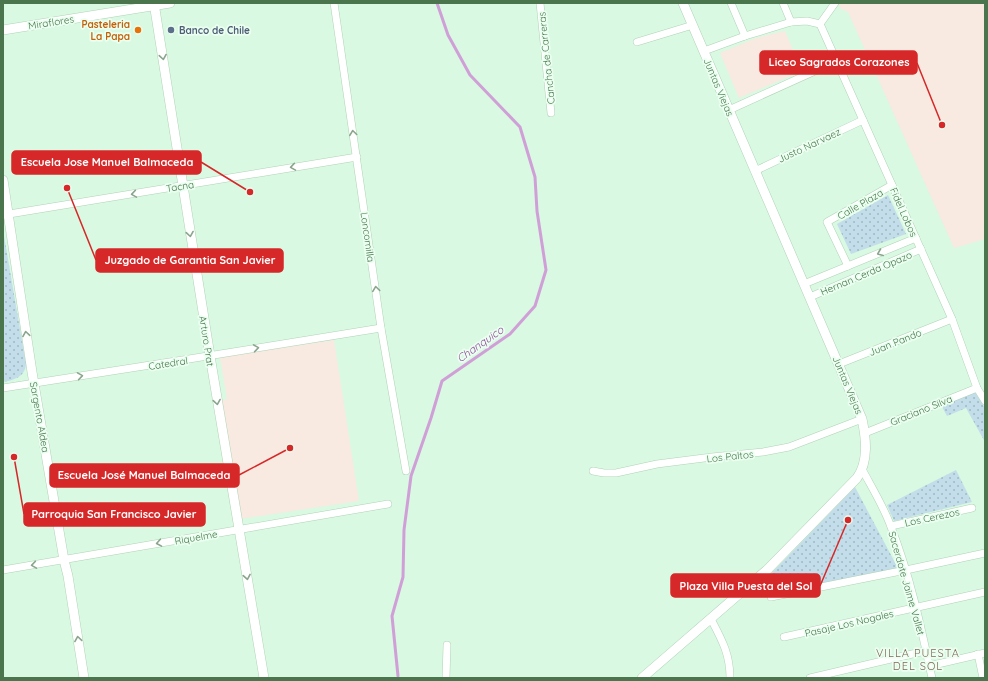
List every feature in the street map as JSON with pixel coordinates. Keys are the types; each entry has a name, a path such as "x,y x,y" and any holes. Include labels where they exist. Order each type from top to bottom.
{"street":[{"name":"Miraflores","path":"3,30 154,4 170,3"},
{"name":"Loncomilla","path":"334,3 381,328 406,471"},
{"name":"Cancha de Carreras","path":"540,3 551,113"},
{"name":"Juntas Viejas","path":"642,678 768,569 857,478 862,469 865,452 865,433 862,418 683,3"},
{"path":"731,3 745,36"},
{"path":"783,3 791,22"},
{"path":"704,51 745,36 791,22 807,20 820,24 835,3"},
{"name":"Arturo Prat","path":"154,4 238,529 264,678"},
{"name":"Fidel Lobos","path":"820,24 952,319 977,388 985,401"},
{"path":"637,42 692,25"},
{"path":"729,110 837,61"},
{"name":"Justo Narvaez","path":"755,171 863,120"},
{"name":"Tacna","path":"5,215 356,157"},
{"name":"Sargento Aldea","path":"3,180 5,215 68,576 84,678"},
{"name":"Calle Plaza","path":"848,266 827,222 892,185"},
{"name":"Hernan Cerda Opazo","path":"804,284 916,238"},
{"name":"Hernan Cerda Opazo","path":"810,297 921,250"},
{"name":"Juan Pando","path":"839,364 952,319"},
{"name":"Catedral","path":"3,388 381,328"},
{"name":"Graciano Silva","path":"865,433 977,388"},
{"name":"Los Paltos","path":"593,471 616,473 657,464 790,448 862,418"},
{"name":"Sacerdote Jaime Vallet","path":"862,469 891,526 906,570 932,678"},
{"name":"Riquelme","path":"3,570 388,504"},
{"name":"Los Cerezos","path":"891,526 972,508"},
{"path":"771,597 985,553"},
{"name":"Pasaje Los Nogales","path":"784,637 985,592"},
{"path":"711,619 724,645 730,664 730,678"},
{"path":"446,678 447,645"},
{"path":"810,678 925,651"},
{"path":"929,666 982,654 983,678"}],"shaded area":[{"path":"3,3 985,3 985,678 3,678"},
{"path":"838,3 985,3 985,239 954,248 848,12 841,9"},
{"path":"785,31 802,71 739,98 720,53 756,38"},
{"path":"888,195 906,234 851,254 837,224"},
{"path":"3,230 26,364 24,372 21,375 15,379 3,382"},
{"path":"334,340 359,501 240,519 221,400 227,399 220,357"},
{"path":"975,392 985,408 985,442 966,408 947,416 941,405"},
{"path":"956,470 972,502 894,521 887,505"},
{"path":"855,487 900,572 764,597 759,586"}],"waterway":[{"name":"Chanquico","path":"398,676 392,616 403,577 404,530 411,476 442,381 510,334 535,306 546,270 537,211 535,177 520,127 470,75 448,35 437,3"}],"place":[{"name":"Pasteleria La Papa","path":"138,30"},
{"name":"Banco de Chile","path":"171,30"},
{"name":"Liceo Sagrados Corazones","path":"942,125"},
{"name":"Juzgado de Garantia San Javier","path":"67,188"},
{"name":"Escuela Jose Manuel Balmaceda","path":"250,192"},
{"name":"Escuela José Manuel Balmaceda","path":"290,448"},
{"name":"Parroquia San Francisco Javier","path":"14,457"},
{"name":"Plaza Villa Puesta del Sol","path":"848,520"}],"district":[{"name":"VILLA PUESTA DEL SOL","path":"918,659"}]}
